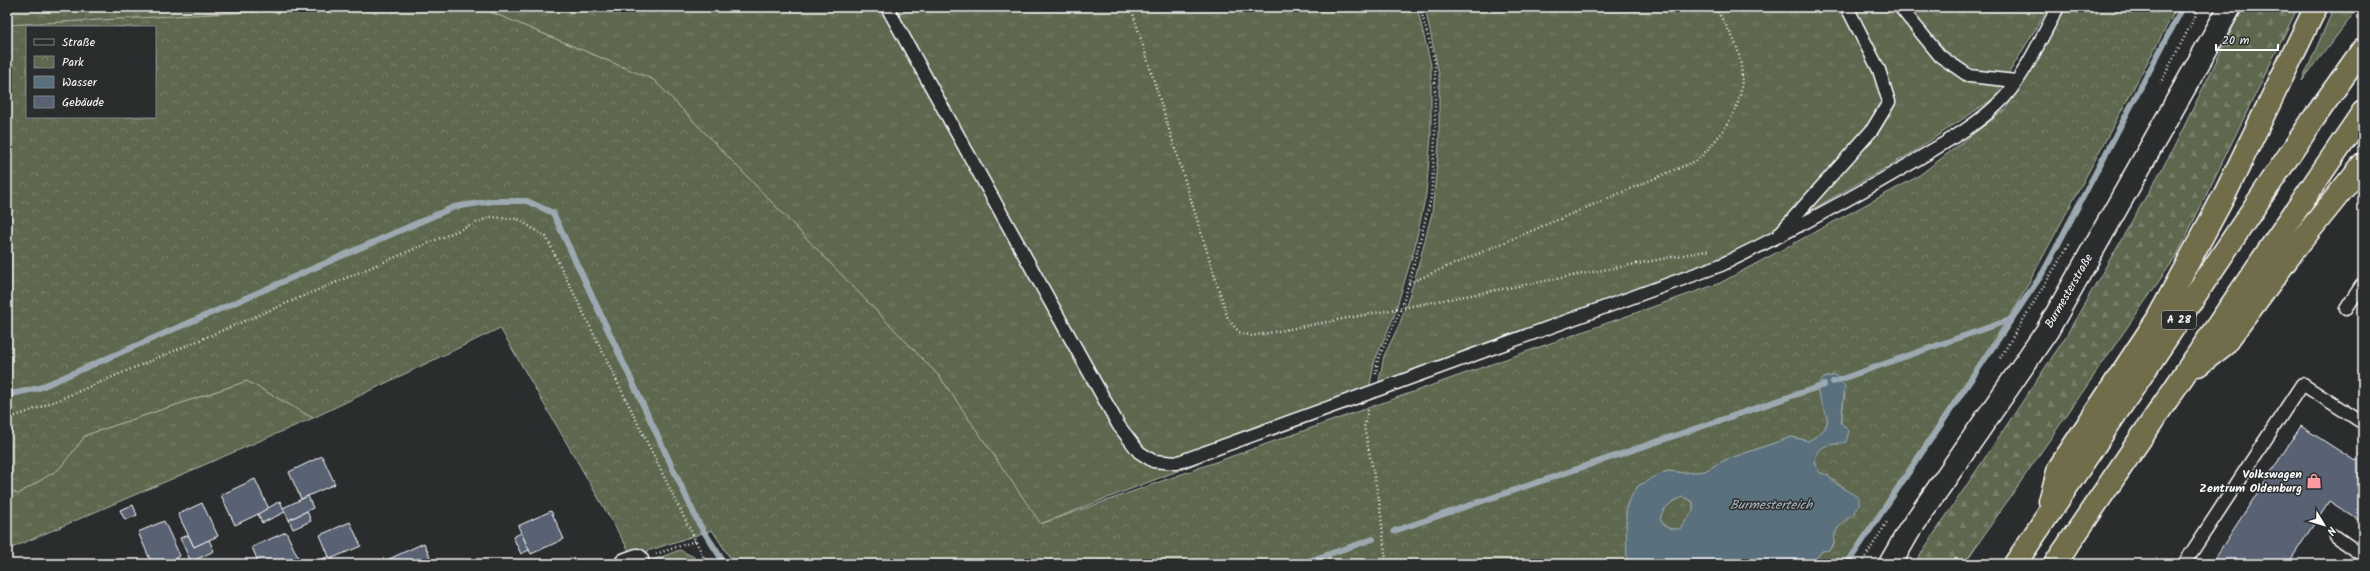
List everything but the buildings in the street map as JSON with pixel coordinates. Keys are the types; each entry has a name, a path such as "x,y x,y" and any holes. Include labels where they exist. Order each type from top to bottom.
{"highway":[{"path":"2044,521 2059,468 2157,320 2226,192 2316,7"},
{"name":"A 28","path":"2015,564 2314,118 2363,49"},
{"name":"A 28","path":"2055,564 2346,134 2363,112"},
{"path":"2184,375 2224,344 2297,246 2363,164"}],"street":[{"name":"Burmesterstraße","path":"1890,564 1909,531 2047,330 2230,7"}],"lane":[{"path":"887,7 1119,426 1138,452 1153,461 1176,463 1373,393 1721,265 1774,239 1848,200 1968,129 1998,104 2016,81 2058,7"},
{"path":"1774,239 1872,130 1889,102 1879,70 1847,7"},
{"path":"1900,7 1940,56 1969,76 2016,81"},
{"path":"2346,309 2363,283"},
{"path":"2184,564 2302,384 2363,423"},
{"path":"2336,537 2363,556"}],"path":[{"path":"1131,7 1228,319 1239,332 1252,336 1713,249"},
{"path":"1373,393 1378,359 1401,309 1431,198 1435,140 1434,62 1420,7"},
{"path":"1409,283 1698,160 1720,136 1736,111 1742,83 1738,50 1715,7"},
{"path":"2158,86 2200,7"},
{"path":"7,418 22,414 58,400 490,217 518,219 546,237 707,564"},
{"path":"1998,362 2074,236"},
{"path":"1364,427 1379,499 1386,561"},
{"path":"1861,564 1889,520"},
{"path":"632,562 695,541"},
{"path":"1377,564 1386,561 1408,560 1420,564"}],"green space":[{"path":"7,7 343,7 7,25"},
{"path":"343,7 479,7 654,80 940,377 1041,524 1720,283 1917,177 2006,109 2067,7 2177,7 2017,305 1844,564 1816,564 1815,560 1822,551 1829,550 1834,544 1837,529 1855,513 1844,487 1827,475 1820,473 1814,463 1817,454 1822,448 1829,444 1839,444 1849,431 1841,423 1845,393 1835,375 1824,378 1818,393 1825,408 1827,420 1826,426 1817,436 1808,441 1792,437 1725,460 1705,471 1685,473 1668,471 1638,486 1628,502 1626,510 1627,564 734,564 712,530 632,556 500,328 313,418 247,381 86,435 59,469 18,494 7,488 7,25"},
{"path":"479,7 1417,7 1431,65 1431,137 1426,194 1414,250 1394,316 1375,360 1369,389 1378,386 1384,356 1400,323 1415,278 1432,213 1439,144 1439,75 1425,7 2049,7 1993,99 1910,154 1719,262 1040,524 940,377 654,80"},
{"path":"2243,7 2298,7 2177,255 1964,564 1916,564 1916,561 2063,341 2171,153"},
{"path":"2335,7 2359,7 2302,81 2332,12"},
{"path":"247,381 313,418 7,550 7,488 18,494 59,469 86,435"},
{"path":"1683,497 1693,502 1693,511 1681,528 1674,529 1666,527 1660,519 1663,511 1668,505"},
{"path":"680,550 694,557 698,564 642,564"}],"water":[{"name":"Burmesterteich","path":"1835,375 1845,386 1841,423 1849,431 1846,442 1825,446 1819,451 1814,463 1820,473 1828,475 1832,481 1859,498 1859,505 1836,531 1834,543 1829,550 1822,551 1815,560 1816,564 1627,564 1626,510 1628,502 1638,486 1668,471 1685,473 1705,471 1725,460 1792,437 1808,441 1825,428 1827,422 1827,416 1817,386 1824,378","holes":["1683,497 1693,502 1693,511 1681,528 1674,529 1666,527 1660,519 1663,511 1675,500"]}],"waterway":[{"path":"1847,564 2044,271 2183,7"},
{"path":"7,395 39,388 454,207 493,201 527,201 553,213 699,524 725,564"},
{"path":"1833,382 2012,319"},
{"path":"1394,531 1824,385"},
{"path":"1300,564 1373,539"}],"place":[{"name":"Volkswagen Zentrum Oldenburg","path":"2314,481"}]}
